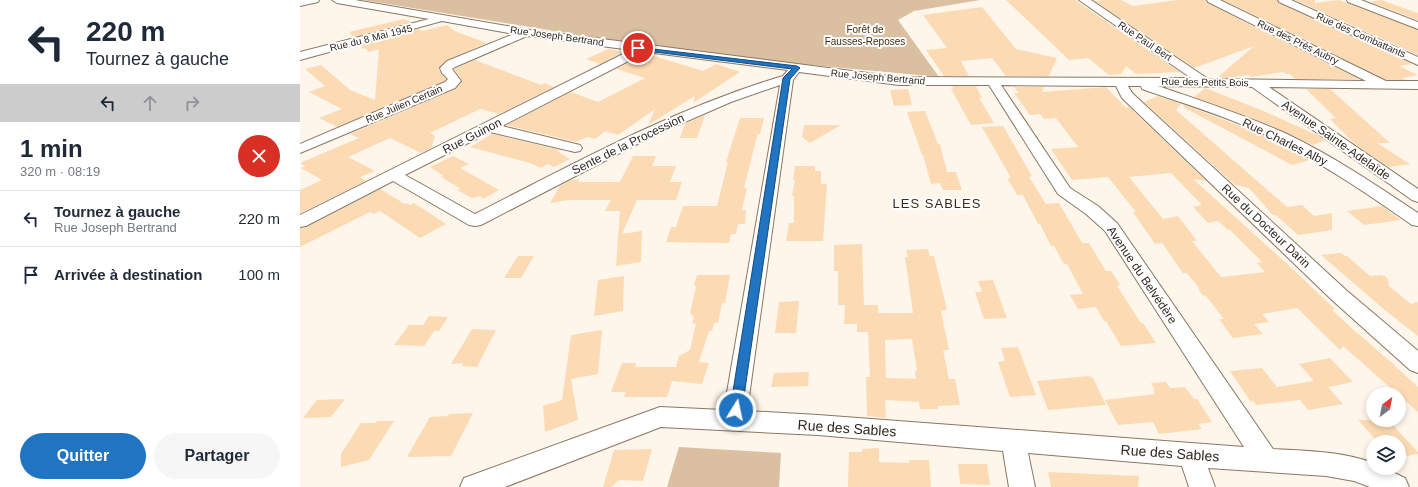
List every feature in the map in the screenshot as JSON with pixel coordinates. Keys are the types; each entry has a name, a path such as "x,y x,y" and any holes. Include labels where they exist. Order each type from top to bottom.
{"street":[{"path":"300,4 314,0"},
{"name":"Rue Joseph Bertrand","path":"337,0 527,32 792,73 900,81 993,82"},
{"name":"Rue Paul Bert","path":"1084,0 1205,82"},
{"name":"Rue des Prés Aubry","path":"1212,0 1383,84"},
{"name":"Rue des Combattants","path":"1283,0 1418,61"},
{"path":"1352,0 1418,26"},
{"name":"Rue du 8 Mai 1945","path":"300,56 442,18"},
{"name":"Rue Julien Certain","path":"300,149 450,85 455,81 446,68 451,64 527,32"},
{"name":"Rue Guinon","path":"300,222 643,49"},
{"path":"734,421 792,73"},
{"name":"Sente de la Procession","path":"393,175 475,220 672,122 725,99 792,73"},
{"name":"Rue des Petits Bois","path":"993,82 1205,82 1418,85"},
{"name":"Avenue du Belvédère","path":"993,82 1064,191 1092,210 1111,228 1266,460"},
{"name":"Rue du Docteur Darin","path":"1120,82 1127,95 1339,296 1418,364"},
{"name":"Rue Charles Alby","path":"1142,82 1150,88 1189,100 1237,118 1283,138 1354,178 1417,219"},
{"name":"Avenue Sainte-Adelaïde","path":"1255,83 1418,197"},
{"path":"488,127 575,148"},
{"name":"Rue des Sables","path":"473,487 660,417 818,425 1191,455 1319,463 1347,467 1370,474 1396,487"},
{"path":"1013,441 1022,487"},
{"path":"1191,455 1202,487"}],"green space":[{"name":"Forêt de Fausses-Reposes","path":"363,0 980,0 914,11 898,20 939,77 790,63 592,37"},
{"path":"679,447 781,453 779,487 667,487"}],"building":[{"path":"1006,0 1075,0 1180,72 1136,74 1126,66 1121,74 1109,75 1088,58 1069,60"},
{"path":"1121,0 1133,6 1177,0 1206,0 1207,3 1359,79 1295,79 1290,74 1283,72 1252,77 1248,75 1217,78 1254,46 1194,68 1095,1"},
{"path":"1223,0 1277,0 1278,3 1412,64 1399,66 1418,75 1402,78 1407,80 1386,80"},
{"path":"1295,0 1315,0 1315,3 1339,0 1418,30 1418,55"},
{"path":"1381,0 1418,13 1418,20 1370,2"},
{"path":"982,7 1016,49 1057,58 1049,76 1006,76 992,58 961,61 969,76 944,76 926,50 947,48 923,15"},
{"path":"404,19 412,22 353,37 349,32"},
{"path":"447,25 454,31 487,43 446,60 439,69 441,74 446,79 444,81 337,127 319,118 342,109 309,92 325,86 305,69 321,65 350,90 375,100 379,49 369,52 365,48 362,49 359,45 419,29 422,31"},
{"path":"608,49 623,52 600,64 586,59"},
{"path":"642,56 649,58 654,56 703,71 716,64 740,72 693,103 695,96 648,125 655,109 618,135 605,131 595,139 587,137 576,142 506,125 571,92 598,102 645,78 617,69"},
{"path":"475,60 541,85 545,83 554,87 500,114 480,109 430,133 435,136 431,148 421,153 390,138 348,157 375,171 360,177 366,181 300,213 300,190 322,180 301,168 305,166 300,163 359,138 350,134 456,89 462,81 454,69"},
{"path":"952,86 976,86 982,98 979,98 994,123 971,125 951,89 954,88"},
{"path":"1014,87 1044,87 1042,92 1106,87 1126,108 1129,107 1206,181 1193,179 1335,309 1332,310 1393,363 1418,387 1418,412 1406,401 1406,387 1390,387 1343,346 1340,350 1297,308 1262,314 1269,322 1254,324 1263,334 1233,338 1219,319 1224,319 1206,296 1202,295 1199,288 1187,273 1183,273 1162,243 1155,244 1133,212 1136,212 1108,177 1072,180 1051,149 1078,147 1056,118 1044,119 1040,114 1030,115 1014,93 1019,93","holes":["1171,173 1202,205 1193,207 1208,223 1218,221 1230,230 1262,262 1257,263 1265,272 1221,277 1192,241 1197,241 1178,216 1163,219 1129,177"]},
{"path":"1205,88 1261,110 1325,140 1313,145 1272,126 1194,97"},
{"path":"908,89 912,105 894,106 890,90"},
{"path":"1306,89 1330,89 1390,143 1377,143 1410,164 1388,167 1355,144 1330,119 1336,118"},
{"path":"1158,96 1181,104 1176,110 1287,207 1302,205 1314,216 1332,213 1332,230 1298,235 1277,216 1273,215 1249,188 1235,185 1144,102"},
{"path":"1185,105 1261,134 1309,160 1292,165 1183,107"},
{"path":"925,111 938,144 940,144 947,172 956,172 962,190 943,190 940,183 931,184 923,155 907,112"},
{"path":"705,115 697,138 680,138 685,124"},
{"path":"740,118 764,118 760,134 758,134 756,140 744,188 747,188 742,210 746,210 745,224 738,224 736,234 731,234 729,243 666,242 671,227 676,227 683,206 717,206 728,162 726,162"},
{"path":"804,125 841,125 810,143 802,137"},
{"path":"1003,126 1032,176 1029,177 1046,204 1059,203 1082,243 1089,243 1106,271 1111,271 1120,285 1117,286 1156,343 1121,346 1096,307 1078,309 1070,295 1083,294 1067,264 1064,264 1054,246 1051,246 1023,195 1017,195 1007,178 1011,178 982,127"},
{"path":"492,134 560,150 557,151 570,159 554,167 548,164 541,168 530,163 470,147"},
{"path":"453,156 469,164 460,168 499,190 483,199 480,196 472,198 457,190 461,189 441,177 444,176 430,167"},
{"path":"633,156 656,156 652,166 676,166 670,182 682,182 676,200 637,200 622,234 642,231 641,262 616,266 620,211 605,211 611,200 569,200 550,203 560,186 571,180 580,179 578,182 620,182"},
{"path":"795,166 815,166 815,171 821,171 821,184 827,184 823,241 786,241 789,223 794,223 794,196 792,196 795,180 793,180"},
{"path":"380,189 405,204 407,203 410,205 414,203 446,224 420,238 380,211 374,214 370,212 300,247 300,228 307,227"},
{"path":"1382,206 1401,220 1364,225 1347,211"},
{"path":"862,244 864,305 878,305 878,313 913,313 905,257 908,257 906,250 928,249 930,256 934,256 947,310 941,311 949,350 943,350 949,379 955,379 960,405 938,406 938,409 920,409 919,402 885,400 886,418 867,416 866,377 870,377 868,332 857,332 857,324 844,324 845,305 838,305 838,271 834,271 834,245","holes":["912,339 917,371 915,371 916,379 886,378 885,340"]},
{"path":"1341,253 1347,256 1370,276 1385,276 1388,279 1389,286 1411,304 1418,302 1418,336 1386,311 1321,255"},
{"path":"518,256 534,256 521,278 504,278"},
{"path":"697,275 730,275 725,303 722,303 718,323 714,323 712,331 709,331 699,362 709,363 702,384 672,381 667,397 624,397 626,392 611,392 622,363 636,363 635,367 676,367 679,356 690,350 696,323 692,324 694,317 690,313 696,287 694,284"},
{"path":"624,276 623,311 594,316 598,280"},
{"path":"993,280 1007,318 984,319 975,292 982,292 978,281"},
{"path":"799,301 796,333 775,333 779,302"},
{"path":"429,316 448,317 439,331 434,331 424,346 394,345 409,325 423,325"},
{"path":"472,329 496,330 477,367 462,366 463,363 451,364"},
{"path":"602,330 598,374 571,379 578,420 545,432 543,406 562,400 571,335"},
{"path":"1018,347 1036,395 1010,397 998,362 1005,361 1001,348"},
{"path":"1330,358 1353,382 1328,387 1343,404 1308,410 1300,400 1256,405 1253,401 1251,402 1230,371 1262,368 1277,387 1314,381 1299,364"},
{"path":"809,372 808,386 771,387 774,373"},
{"path":"1088,376 1093,378 1106,405 1048,410 1037,381"},
{"path":"1166,382 1170,388 1185,387 1194,399 1197,399 1212,422 1198,424 1202,429 1159,434 1153,422 1118,425 1105,400 1155,394 1153,391 1155,390 1151,383"},
{"path":"345,399 331,417 303,418 317,400"},
{"path":"473,413 451,456 407,457 430,417 448,416 449,414"},
{"path":"1358,420 1366,420 1366,427 1395,427 1402,435 1372,435"},
{"path":"377,421 394,421 369,460 341,467 341,454 361,423 376,423"},
{"path":"1406,439 1418,452 1418,454 1406,456"},
{"path":"879,448 879,462 909,463 909,460 929,460 931,487 848,487 849,452 862,452 862,449"},
{"path":"652,449 643,481 619,480 611,487 603,487 614,450"},
{"path":"958,464 987,464 990,485 960,484"},
{"path":"1048,472 1139,476 1138,487 1051,487"}],"district":[{"name":"LES SABLES","path":"937,203"}],"route":[{"path":"638,48 797,68 786,78 736,410"}]}
